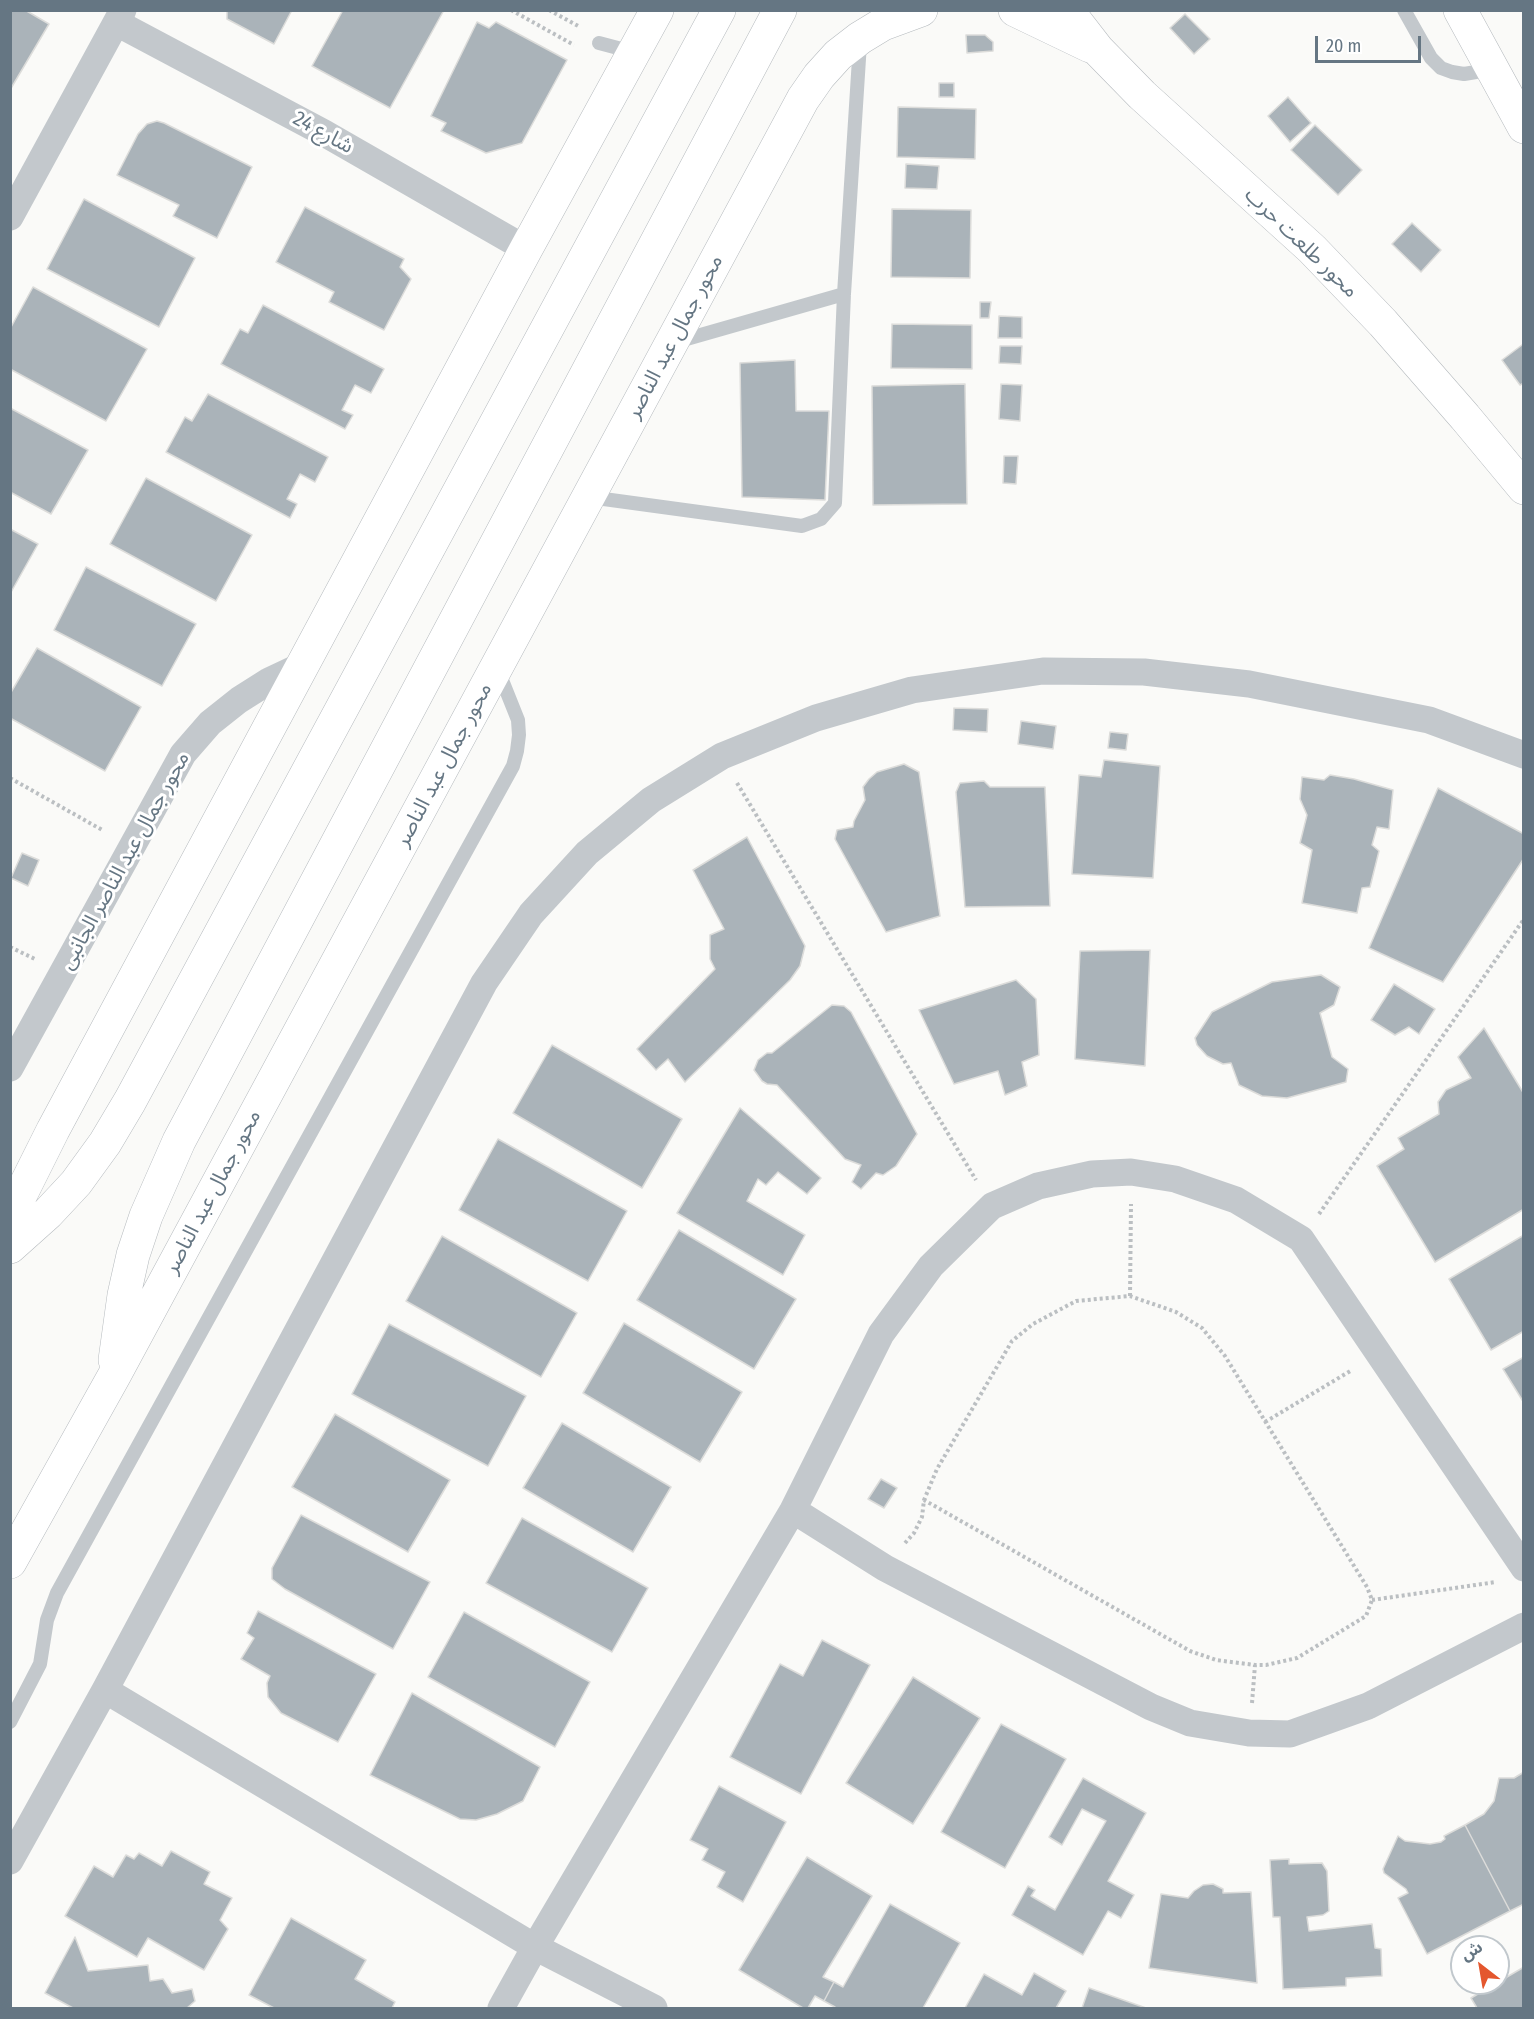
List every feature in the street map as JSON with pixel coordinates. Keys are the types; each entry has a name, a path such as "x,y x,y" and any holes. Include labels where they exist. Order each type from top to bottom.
{"main road":[{"path":"10,1216 53,1130 526,249 657,10"},
{"path":"10,1247 48,1213 76,1183 105,1143 130,1101 719,10"},
{"path":"114,1376 117,1335 133,1255 146,1216 174,1150 780,10"},
{"name":"محور جمال عبد الناصر","path":"10,1562 114,1376 803,99 838,55 857,24 884,24 921,10"},
{"path":"1016,10 1098,50"},
{"name":"محور طلعت حرب","path":"1067,10 1098,50 1142,95 1312,249 1383,323 1524,488"},
{"path":"1460,10 1524,127"}],"street":[{"path":"10,217 120,16"},
{"name":"شارع 24","path":"120,16 526,249"},
{"name":"محور جمال عبد الناصر الجانبى","path":"10,1068 183,754 210,723 238,700 269,681 303,665"},
{"path":"10,1861 105,1690 484,983 531,914 587,853 651,800 722,756 816,718 912,690 1043,671 1144,672 1249,684 1429,720 1524,755"},
{"path":"501,2008 793,1510 881,1334 931,1266 992,1206 1038,1186 1092,1174 1131,1172 1175,1179 1236,1200 1301,1239 1524,1568"},
{"path":"793,1510 885,1568 1151,1707 1190,1723 1249,1733 1290,1734 1368,1706 1524,1626"},
{"path":"105,1690 535,1947 654,2008"}],"lane":[{"path":"1404,10 1431,58 1441,68 1464,74 1490,66"},
{"path":"589,497 802,526 821,519 835,503 857,24"},
{"path":"599,43 635,53"},
{"path":"671,343 844,294"},
{"path":"10,1722 40,1664 47,1620 57,1593 513,766 518,751 518,720 496,668"}],"path":[{"path":"512,10 577,48 582,47"},
{"path":"549,10 585,29"},
{"path":"722,756 992,1206"},
{"path":"10,778 132,847"},
{"path":"1301,1239 1524,919"},
{"path":"1131,1172 1131,1296"},
{"path":"885,1568 914,1533 922,1517 924,1500 937,1469 1012,1341 1033,1324 1076,1301 1131,1296 1176,1311 1202,1328 1225,1356 1367,1587 1372,1600 1366,1616 1297,1658 1266,1665 1216,1659 1190,1651 924,1500"},
{"path":"1265,1422 1379,1355"},
{"path":"1372,1600 1500,1581"}],"building":[{"path":"10,10 25,10 49,24 10,90"},
{"path":"227,10 292,10 274,44 227,19"},
{"path":"343,10 444,10 390,108 312,66"},
{"path":"1185,14 1210,39 1194,54 1170,28"},
{"path":"477,22 489,28 496,22 567,60 522,143 486,153 441,131 446,123 431,116"},
{"path":"966,35 985,35 993,42 993,51 967,53"},
{"path":"939,83 954,83 954,97 939,97"},
{"path":"1288,97 1311,123 1290,142 1268,116"},
{"path":"898,107 976,109 975,159 897,157"},
{"path":"157,121 252,167 217,238 173,216 179,205 117,175 138,134 147,124"},
{"path":"1315,125 1362,170 1338,195 1291,150"},
{"path":"906,164 939,166 937,189 905,188"},
{"path":"84,199 195,258 159,327 47,269"},
{"path":"305,207 404,259 400,267 411,279 384,330 329,302 334,292 276,262"},
{"path":"892,209 971,210 970,278 891,277"},
{"path":"1412,223 1441,250 1421,272 1392,244"},
{"path":"33,287 147,349 106,421 10,369 10,329"},
{"path":"980,302 991,302 989,318 980,318"},
{"path":"263,305 384,369 371,393 355,385 342,410 353,415 345,429 221,364 240,329 248,333"},
{"path":"999,316 1022,317 1022,338 998,338"},
{"path":"892,324 972,325 972,369 891,368"},
{"path":"1522,345 1524,347 1524,383 1520,385 1502,360"},
{"path":"1000,346 1022,346 1021,364 999,363"},
{"path":"795,360 796,411 829,411 825,500 742,497 740,363"},
{"path":"965,384 967,504 873,505 872,386"},
{"path":"1001,384 1022,385 1020,421 999,419"},
{"path":"208,394 328,457 315,482 300,474 287,499 297,504 290,518 166,452 185,417 192,421"},
{"path":"10,408 88,450 51,514 10,492"},
{"path":"1004,456 1018,456 1016,484 1003,483"},
{"path":"146,478 252,535 216,601 110,544"},
{"path":"10,529 38,544 10,594"},
{"path":"86,567 196,624 162,686 54,630"},
{"path":"37,648 141,707 105,771 10,718 10,694"},
{"path":"954,708 988,709 987,732 953,730"},
{"path":"1021,721 1056,726 1053,749 1018,744"},
{"path":"1110,732 1128,734 1126,750 1108,748"},
{"path":"1104,760 1160,766 1153,878 1072,874 1079,775 1101,777"},
{"path":"904,764 919,772 940,916 886,932 835,839 837,830 853,827 865,800 863,787 869,779 877,772"},
{"path":"1330,775 1393,790 1389,829 1377,827 1372,845 1379,851 1370,887 1362,888 1357,913 1302,903 1312,850 1300,843 1307,815 1300,799 1302,777 1324,780"},
{"path":"984,781 990,787 1045,787 1050,906 965,907 956,792 960,783"},
{"path":"1438,788 1524,834 1524,858 1443,982 1369,948"},
{"path":"747,837 805,946 800,966 790,980 685,1082 668,1059 656,1070 637,1049 715,969 710,959 710,935 724,929 693,870"},
{"path":"22,853 39,860 28,886 11,878"},
{"path":"1150,950 1145,1066 1075,1059 1080,951"},
{"path":"1321,975 1340,987 1334,1005 1320,1013 1332,1057 1348,1069 1346,1082 1287,1098 1262,1096 1239,1085 1231,1063 1223,1064 1207,1056 1197,1045 1195,1038 1212,1012 1272,982"},
{"path":"1016,980 1036,999 1039,1055 1022,1062 1027,1086 1005,1095 998,1071 954,1084 919,1010"},
{"path":"1394,984 1435,1009 1419,1034 1409,1027 1395,1035 1371,1020"},
{"path":"832,1005 844,1006 851,1012 917,1134 896,1166 883,1175 876,1173 861,1189 852,1182 861,1165 845,1159 777,1085 762,1081 754,1070 758,1060 767,1053 772,1053"},
{"path":"1484,1028 1524,1094 1524,1209 1435,1262 1377,1166 1404,1149 1398,1138 1439,1114 1438,1102 1446,1090 1471,1078 1458,1057"},
{"path":"552,1045 682,1119 642,1188 513,1113"},
{"path":"740,1108 821,1178 807,1194 778,1172 766,1185 758,1179 747,1201 805,1235 783,1275 677,1213"},
{"path":"498,1139 627,1211 588,1281 459,1210"},
{"path":"679,1230 796,1299 754,1369 637,1300"},
{"path":"1524,1235 1524,1331 1491,1350 1449,1279"},
{"path":"442,1236 577,1313 541,1377 406,1301"},
{"path":"624,1323 742,1392 700,1462 583,1393"},
{"path":"389,1324 526,1396 488,1466 352,1394"},
{"path":"1524,1357 1524,1403 1503,1369"},
{"path":"335,1414 450,1480 408,1552 292,1487"},
{"path":"562,1423 671,1487 633,1552 523,1488"},
{"path":"881,1479 897,1488 884,1508 868,1499"},
{"path":"301,1515 430,1582 393,1649 285,1589 272,1579 272,1568"},
{"path":"522,1518 648,1588 612,1652 486,1583"},
{"path":"258,1611 376,1674 338,1742 281,1713 268,1697 267,1683 270,1676 241,1659 254,1638 247,1633"},
{"path":"464,1612 590,1682 555,1747 428,1677"},
{"path":"822,1640 870,1665 801,1794 730,1757 780,1664 803,1676"},
{"path":"913,1677 980,1718 913,1824 846,1783"},
{"path":"412,1693 540,1767 523,1801 497,1814 476,1820 460,1819 370,1775"},
{"path":"1001,1724 1066,1759 1005,1868 941,1832"},
{"path":"1524,1772 1524,1904 1510,1911 1465,1825 1484,1814 1494,1801 1499,1778 1514,1778"},
{"path":"1083,1778 1146,1813 1108,1881 1134,1895 1121,1918 1108,1911 1083,1955 1012,1915 1028,1886 1035,1890 1031,1896 1055,1910 1106,1821 1082,1809 1062,1845 1049,1837"},
{"path":"719,1786 786,1822 743,1902 717,1887 725,1872 702,1860 708,1849 690,1840"},
{"path":"1465,1825 1510,1911 1464,1935 1450,1935 1450,1942 1427,1954 1398,1898 1408,1893 1406,1889 1384,1873 1383,1869 1398,1836 1405,1841 1430,1844 1441,1842 1445,1839 1444,1836"},
{"path":"171,1851 210,1872 204,1884 232,1898 220,1920 228,1929 204,1970 148,1938 137,1957 65,1916 94,1866 113,1877 126,1855 134,1859 139,1853 162,1866"},
{"path":"807,1857 872,1896 823,1977 834,1982 824,2001 815,1996 808,2008 803,2008 739,1970"},
{"path":"1289,1859 1289,1864 1322,1863 1327,1871 1329,1911 1323,1915 1307,1917 1309,1931 1372,1924 1375,1948 1381,1949 1382,1976 1346,1978 1346,1986 1283,1989 1280,1917 1273,1917 1270,1860"},
{"path":"1213,1884 1223,1889 1223,1893 1251,1892 1257,1983 1149,1968 1161,1894 1188,1898 1203,1885"},
{"path":"890,1904 960,1943 923,2008 834,2008 824,2001 834,1982 843,1987"},
{"path":"291,1918 366,1960 355,1979 395,2002 392,2008 274,2008 249,1995"},
{"path":"75,1937 88,1971 148,1965 150,1981 163,1979 172,1993 192,1989 195,2001 187,2008 73,2008 45,1993"},
{"path":"1524,1967 1524,2008 1477,2008 1471,1998 1476,1995 1510,1995 1510,1975"},
{"path":"1034,1973 1066,1991 1056,2008 965,2008 984,1974 1022,1995"},
{"path":"1089,1988 1146,2008 1082,2008"}]}
